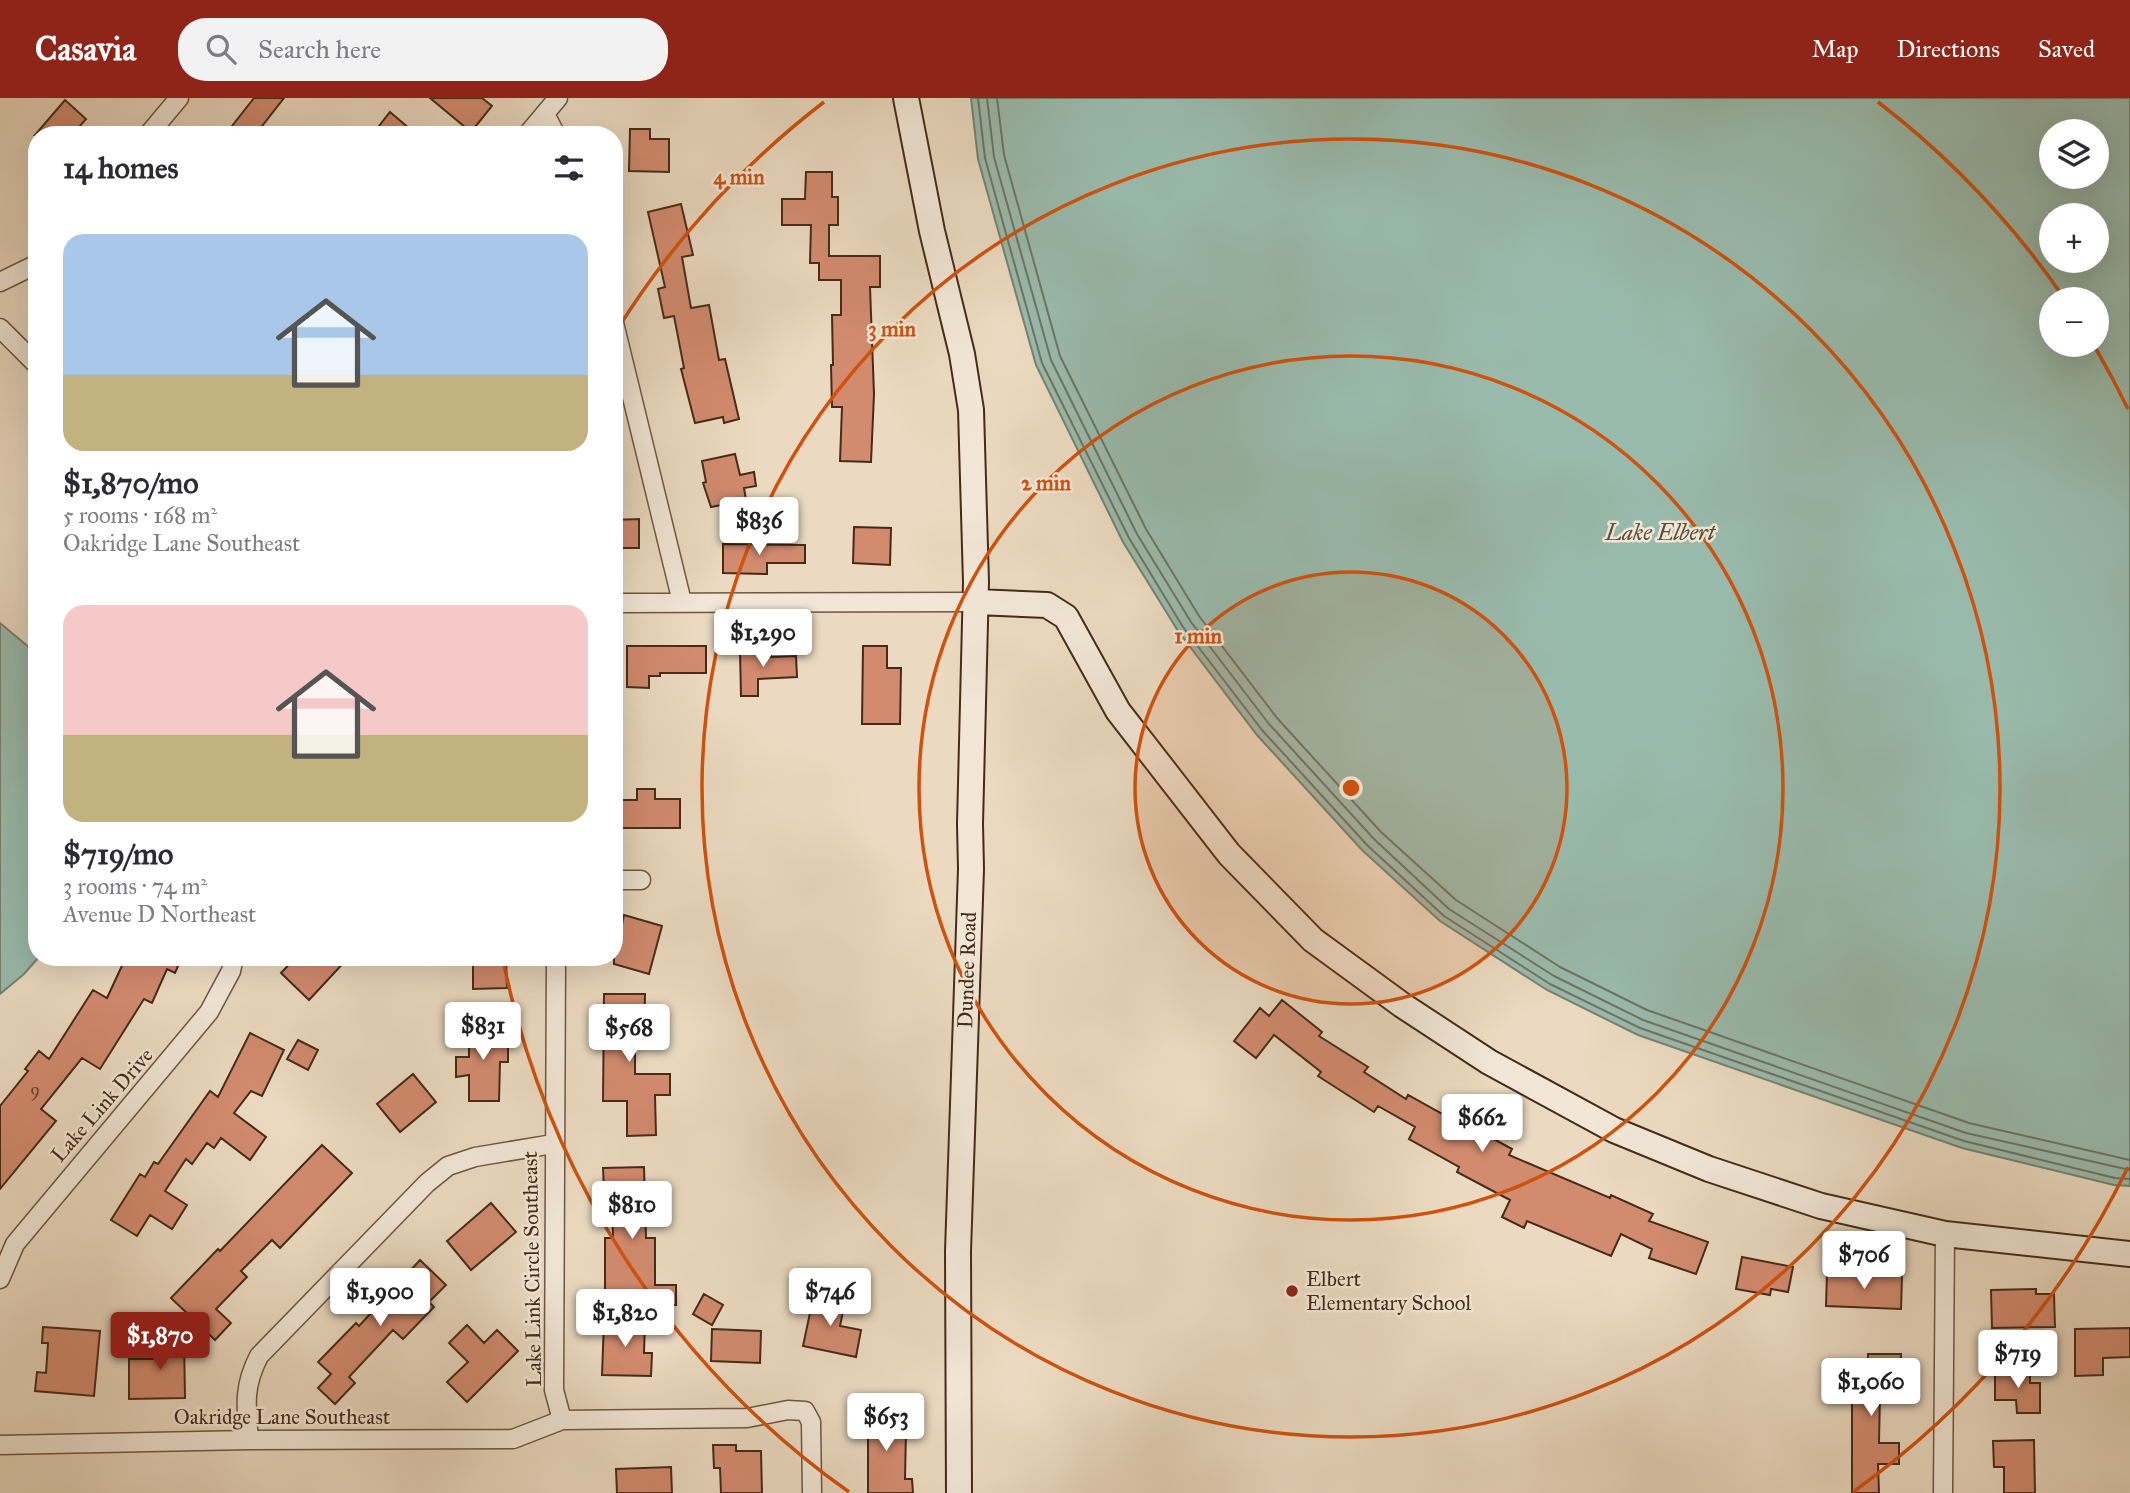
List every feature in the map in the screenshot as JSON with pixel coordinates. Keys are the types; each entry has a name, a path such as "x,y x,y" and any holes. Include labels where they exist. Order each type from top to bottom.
{"main road":[{"name":"Dundee Road","path":"906,98 932,232 962,354 971,410 976,602 971,869 958,1251 959,1493"},
{"path":"976,602 1047,605 1066,617 1118,711 1229,854 1313,940 1402,1005 1489,1062 1614,1130 1709,1169 1821,1206 1945,1234 2130,1254"}],"street":[{"path":"156,126 179,98"},
{"path":"535,126 558,98"},
{"path":"545,114 551,126"},
{"path":"0,282 28,268"},
{"path":"0,328 28,356"},
{"path":"623,360 682,602"},
{"path":"623,603 976,602"},
{"path":"623,880 641,880"},
{"name":"Lake Link Drive","path":"0,1279 15,1244 209,1012 232,966"},
{"name":"Lake Link Circle Southeast","path":"556,966 554,1390 562,1420"},
{"path":"249,1440 245,1399 249,1375 260,1356 427,1183 448,1166 475,1157 553,1144"},
{"path":"1943,1493 1945,1234"},
{"path":"562,1420 747,1418 788,1410 805,1411 811,1422 812,1493"},
{"name":"Oakridge Lane Southeast","path":"0,1445 513,1439 562,1420"}],"water":[{"name":"Lake Elbert","path":"971,98 2130,98 2130,1186 2114,1185 1962,1148 1638,1035 1547,990 1440,921 1362,850 1257,735 1178,631 1123,542 1036,365 978,159"},
{"path":"0,623 28,646 28,966 31,966 0,994"}],"building":[{"path":"254,98 284,98 262,126 232,126"},
{"path":"430,98 482,98 492,106 476,126 464,126"},
{"path":"65,100 86,119 80,126 43,126"},
{"path":"390,112 406,126 379,126"},
{"path":"630,129 650,129 650,139 669,139 669,172 629,171"},
{"path":"806,172 832,172 832,197 838,197 838,225 829,225 829,256 880,256 880,287 870,287 874,394 871,462 840,461 842,407 832,407 831,365 832,315 841,315 841,280 819,280 819,263 810,263 811,225 782,225 782,199 805,199"},
{"path":"681,204 693,255 682,257 691,308 709,305 719,360 725,359 739,419 724,423 723,417 695,423 681,369 684,368 674,316 664,318 658,289 665,287 648,212"},
{"path":"735,454 740,475 754,472 756,486 744,488 746,500 711,507 703,483 706,482 702,461"},
{"path":"639,519 639,548 623,548 623,520"},
{"path":"854,527 891,528 890,565 853,563"},
{"path":"723,544 805,545 805,563 767,563 767,574 723,573"},
{"path":"627,646 706,646 706,673 660,673 660,676 649,676 649,688 627,687"},
{"path":"863,646 887,646 887,668 901,668 900,724 862,724"},
{"path":"771,649 771,657 796,656 797,677 758,679 758,696 741,696 740,650"},
{"path":"637,789 655,789 655,799 680,799 680,828 623,828 623,800 637,800"},
{"path":"624,915 662,926 649,974 621,966"},
{"path":"122,966 178,966 175,973 167,969 152,1003 144,999 100,1069 82,1058 41,1109 56,1121 0,1189 0,1106 28,1071 25,1069 39,1051 49,1059 93,990 107,998"},
{"path":"288,966 341,966 309,1000 281,973"},
{"path":"473,966 506,966 507,988 473,989"},
{"path":"604,994 645,994 644,1034 635,1034 635,1074 670,1074 670,1095 655,1095 656,1135 627,1136 627,1101 603,1101"},
{"path":"1282,1000 1322,1032 1319,1036 1368,1067 1364,1072 1406,1099 1408,1095 1482,1136 1483,1133 1512,1149 1509,1155 1653,1214 1649,1221 1708,1242 1696,1274 1649,1258 1652,1249 1621,1234 1611,1256 1527,1221 1524,1228 1502,1217 1510,1200 1457,1172 1459,1167 1409,1139 1415,1127 1378,1106 1374,1112 1318,1076 1321,1072 1274,1035 1256,1058 1234,1041 1260,1008 1269,1016"},
{"path":"469,1024 500,1024 500,1043 508,1043 508,1062 500,1062 499,1101 469,1101 469,1075 456,1077 456,1057 469,1057"},
{"path":"250,1033 284,1050 262,1096 251,1091 234,1113 266,1137 250,1160 221,1138 214,1148 207,1143 192,1164 186,1159 165,1191 187,1205 172,1229 150,1215 137,1236 111,1220 140,1174 145,1177 154,1162 158,1164 210,1091 218,1097"},
{"path":"298,1040 318,1050 308,1070 287,1059"},
{"path":"413,1074 436,1102 400,1132 377,1104"},
{"path":"322,1145 352,1173 280,1248 272,1240 241,1271 247,1277 216,1309 231,1323 215,1340 171,1298"},
{"path":"644,1167 646,1238 655,1238 655,1285 676,1285 676,1305 640,1305 640,1293 605,1293 605,1238 613,1238 612,1191 604,1192 603,1168"},
{"path":"491,1203 516,1232 471,1270 447,1241"},
{"path":"1742,1257 1793,1267 1788,1292 1771,1289 1770,1295 1736,1289"},
{"path":"420,1260 446,1285 429,1302 434,1307 403,1339 393,1330 349,1377 355,1383 335,1404 318,1388 331,1374 318,1362 356,1323 359,1326"},
{"path":"1827,1273 1902,1276 1901,1309 1826,1306"},
{"path":"2036,1289 2036,1294 2054,1294 2055,1327 1992,1328 1991,1290"},
{"path":"704,1294 723,1305 712,1325 693,1314"},
{"path":"814,1294 845,1301 840,1326 861,1330 856,1357 803,1346"},
{"path":"604,1320 645,1321 644,1353 652,1353 651,1376 602,1375"},
{"path":"467,1325 484,1343 497,1330 518,1351 467,1402 447,1382 468,1362 449,1343"},
{"path":"43,1327 100,1331 94,1396 35,1391 37,1372 46,1373 48,1343 42,1343"},
{"path":"2130,1328 2130,1357 2103,1358 2103,1375 2075,1376 2075,1329"},
{"path":"712,1329 761,1331 760,1363 711,1361"},
{"path":"156,1338 184,1338 185,1398 129,1399 129,1359 156,1359"},
{"path":"1868,1354 1901,1354 1900,1394 1880,1393 1879,1443 1899,1443 1899,1464 1878,1464 1879,1493 1852,1493 1852,1393 1844,1393 1844,1366 1868,1367"},
{"path":"1995,1369 2030,1369 2030,1383 2040,1383 2040,1413 2017,1413 2016,1400 1995,1400"},
{"path":"868,1406 896,1406 895,1429 906,1430 905,1479 912,1479 913,1493 868,1493"},
{"path":"2034,1440 2035,1493 2004,1493 2004,1467 1994,1467 1993,1441"},
{"path":"713,1445 736,1445 736,1451 761,1451 762,1493 721,1493 720,1468 714,1468"},
{"path":"671,1467 672,1493 617,1493 616,1469"}],"place":[{"name":"Elbert Elementary School","path":"1292,1291"}]}
